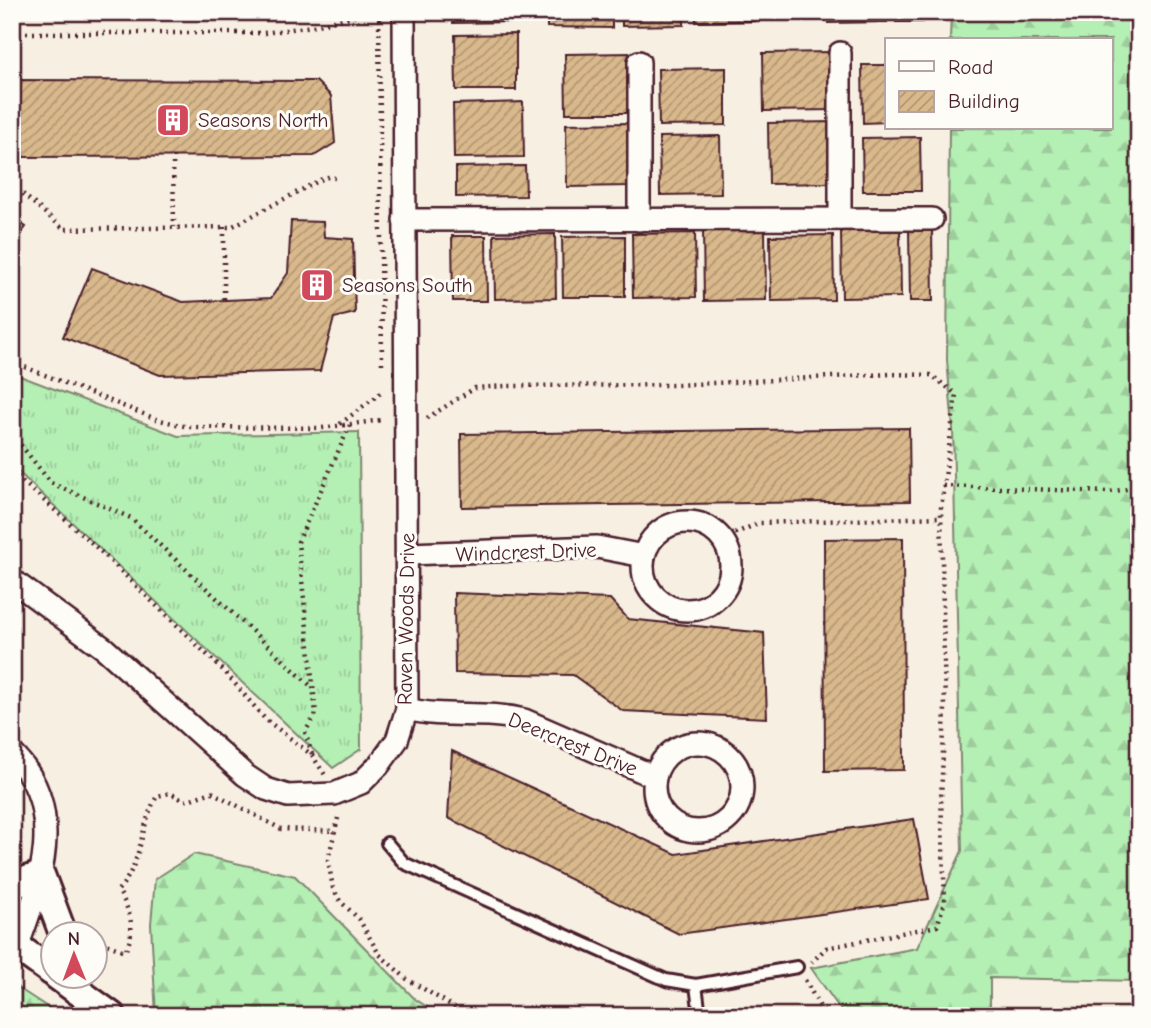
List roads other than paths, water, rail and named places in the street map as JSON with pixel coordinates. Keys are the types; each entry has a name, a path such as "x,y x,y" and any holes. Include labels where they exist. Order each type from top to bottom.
{"street":[{"name":"Raven Woods Drive","path":"12,580 105,649 245,775 266,789 288,796 334,794 361,783 379,765 397,740 407,709 404,12"},
{"path":"840,52 840,219"},
{"path":"639,62 639,220"},
{"path":"404,220 932,219"},
{"path":"685,522 699,524 722,539 731,566 729,579 722,593 711,603 698,609 676,608 657,598 648,586 644,556 659,533 685,522"},
{"name":"Windcrest Drive","path":"408,554 597,547 644,556"},
{"name":"Deercrest Drive","path":"407,709 426,714 503,715 524,720 655,777"},
{"path":"695,743 709,744 722,750 740,772 740,800 722,823 694,831 667,818 658,806 655,777 669,753 695,743"},
{"path":"12,753 26,767 44,806 46,830 41,876 15,945 38,961"},
{"path":"12,885 41,876"},
{"path":"41,876 58,920"},
{"path":"79,990 112,1016"}],"lane":[{"path":"387,843 404,863 666,980 696,985 797,967"},
{"path":"696,985 700,1016"}],"place":[{"name":"Seasons North","path":"173,120"},
{"name":"Seasons South","path":"317,285"}]}
